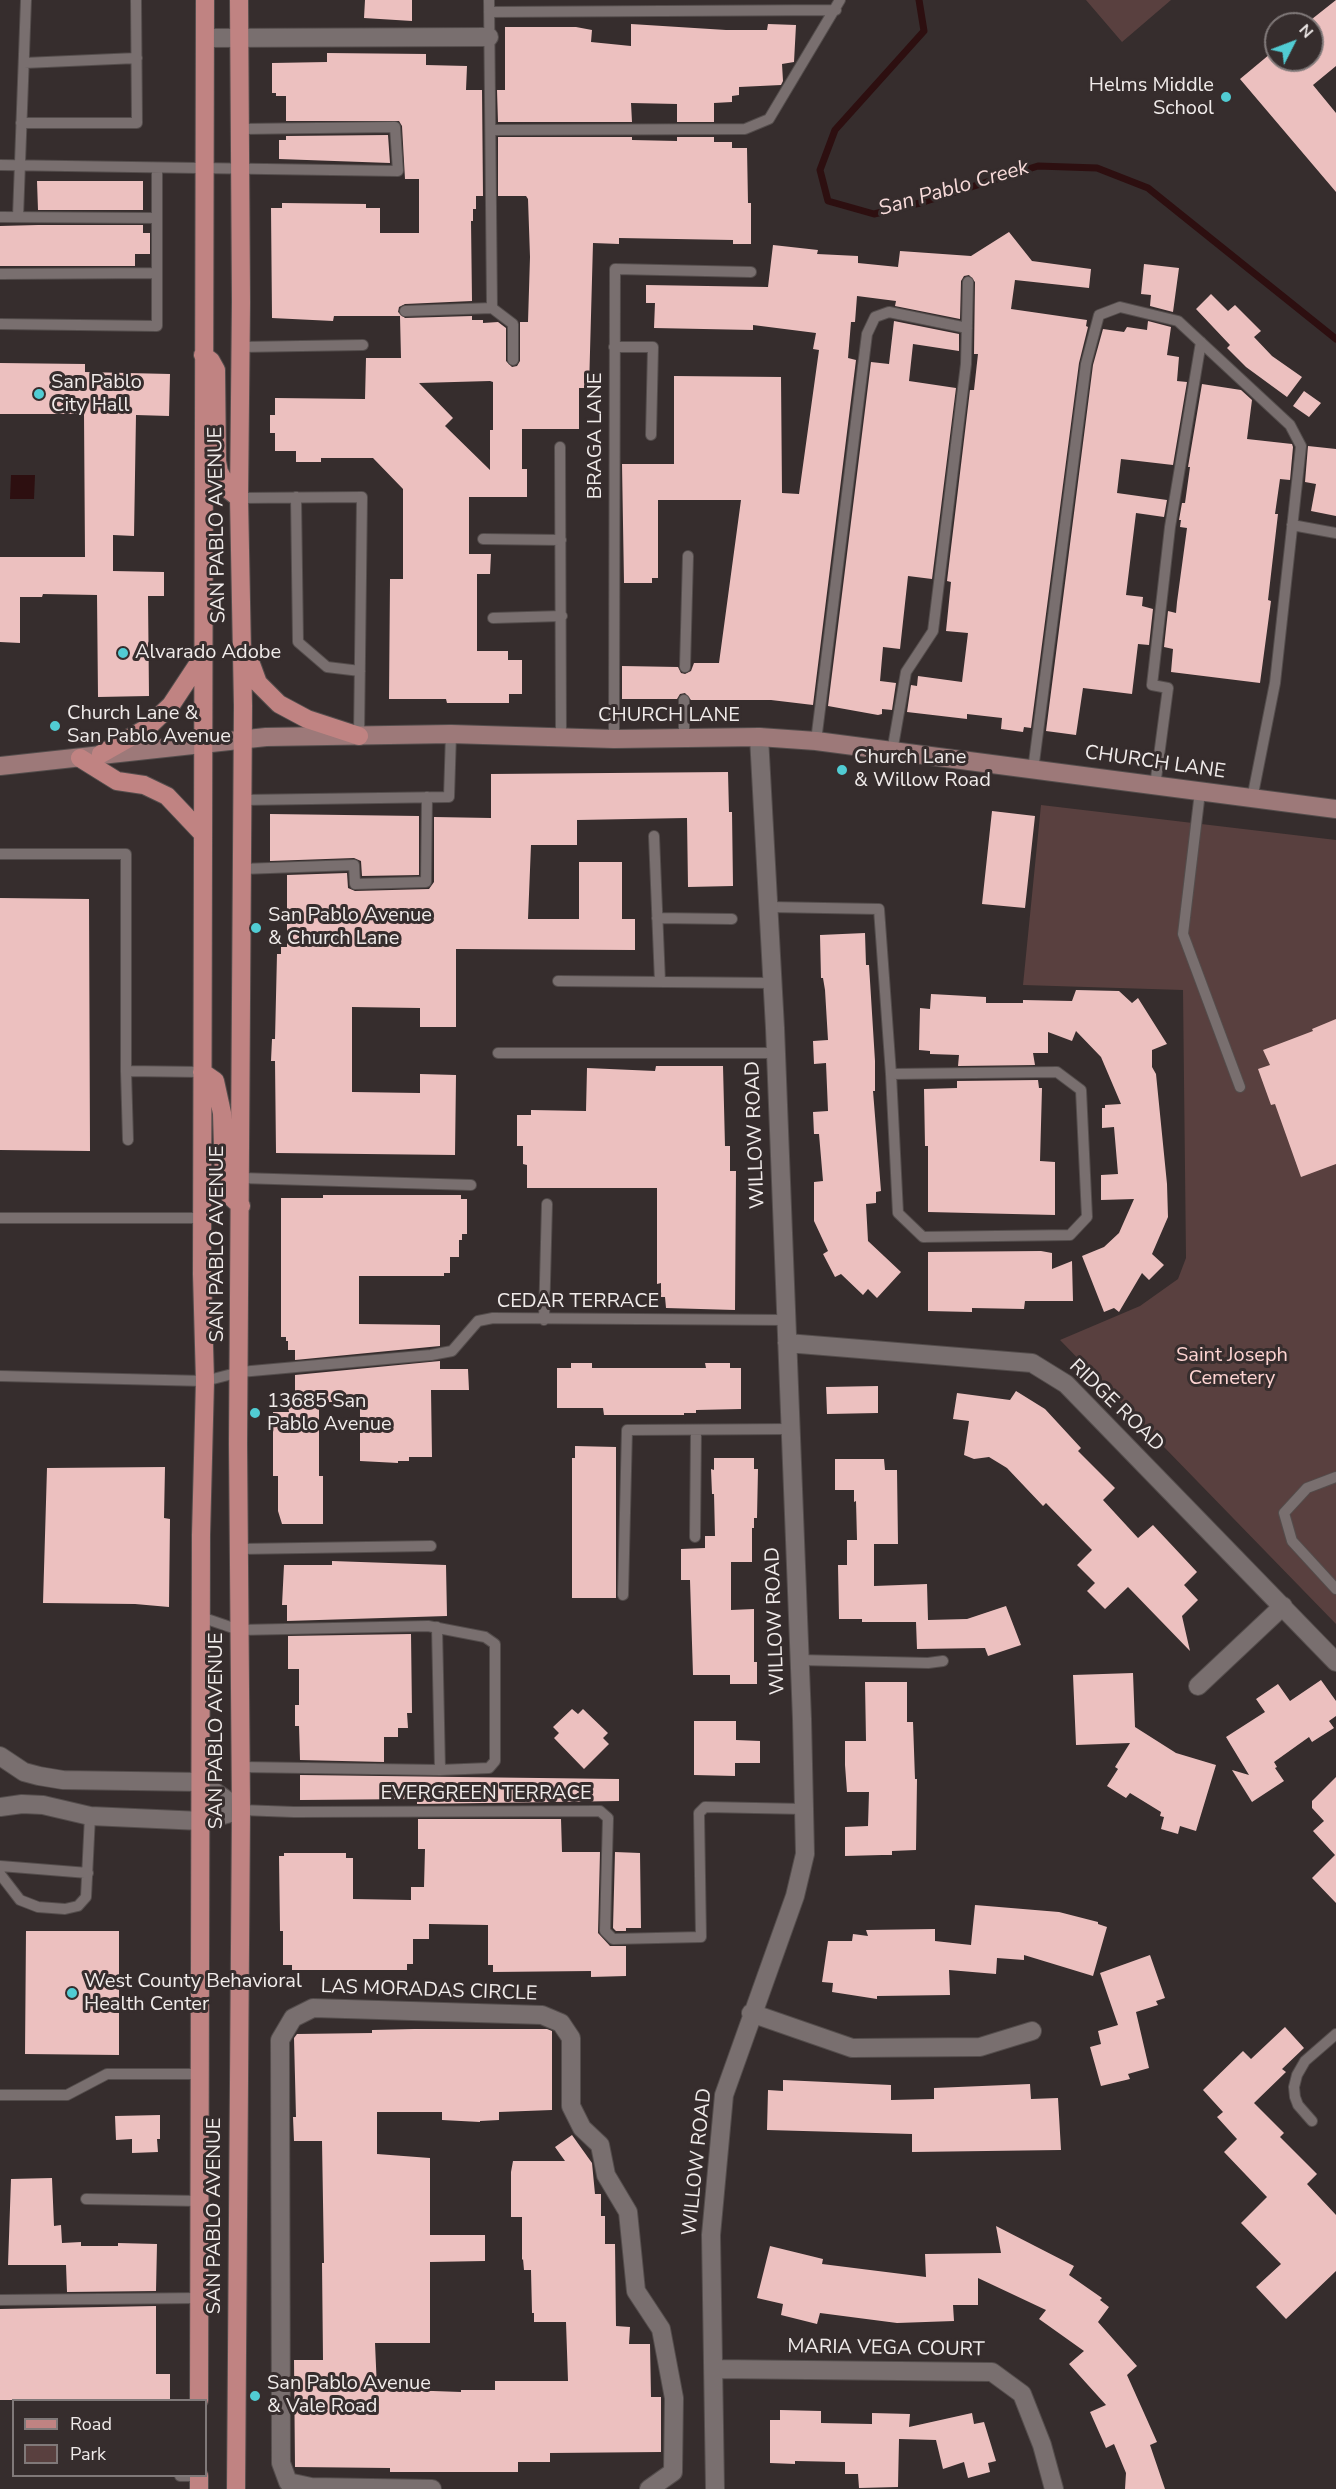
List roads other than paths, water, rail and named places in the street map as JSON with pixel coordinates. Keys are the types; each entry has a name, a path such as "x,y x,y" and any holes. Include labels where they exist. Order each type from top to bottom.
{"main road":[{"name":"SAN PABLO AVENUE","path":"199,2399 201,1617 205,1381 202,1218 202,658 205,0"},
{"name":"SAN PABLO AVENUE","path":"236,2489 241,1810 239,1549 242,641 239,498 239,0"},
{"path":"203,354 216,370 219,472 231,492 239,498"},
{"path":"242,641 258,683 279,704 307,719 359,736"},
{"path":"101,754 147,728 171,705 202,658"},
{"path":"80,758 117,781 144,785 167,796 202,832"},
{"path":"202,1072 215,1081 222,1113 224,1181 230,1196 241,1206"}],"street":[{"path":"205,38 489,37"},
{"name":"CHURCH LANE","path":"0,766 242,739 451,734 614,739 759,738 816,741 1336,809"},
{"name":"WILLOW ROAD","path":"715,2489 715,2369 711,2235 724,2095 795,1896 805,1854 800,1660 776,1053 759,738"},
{"name":"RIDGE ROAD","path":"787,1343 1032,1363 1066,1384 1336,1662"},
{"path":"1198,1686 1283,1606"},
{"path":"0,1756 24,1772 63,1780 201,1782 241,1810"},
{"path":"0,1807 22,1804 43,1805 90,1816 201,1821 241,1810"},
{"name":"LAS MORADAS CIRCLE","path":"432,2489 311,2487 288,2482 281,2463 280,2040 293,2018 313,2008 542,2014 561,2023 571,2038 571,2106 582,2128 600,2145 606,2175 628,2212 636,2291 661,2329 674,2398 673,2472 649,2489"},
{"path":"752,2013 852,2048 980,2047 1032,2031"},
{"name":"MARIA VEGA COURT","path":"715,2369 992,2372 1022,2394 1042,2445 1054,2489"}],"lane":[{"path":"18,217 26,0"},
{"path":"21,123 137,123 136,0"},
{"path":"489,0 492,308"},
{"path":"489,12 838,5"},
{"path":"491,130 745,129 769,119 838,5"},
{"path":"24,63 136,58"},
{"path":"0,165 205,170 398,171 395,128 240,129"},
{"path":"0,324 157,326 157,169"},
{"path":"0,217 157,218"},
{"name":"BRAGA LANE","path":"614,739 615,269 751,272"},
{"path":"0,274 157,273"},
{"path":"892,752 906,672 933,631 966,364 968,282"},
{"path":"1033,770 1086,364 1099,315 1120,307 1178,321 1290,425 1301,446 1275,683 1252,799"},
{"path":"405,311 492,308 513,324 513,360"},
{"path":"816,741 867,334 875,317 890,312 967,328"},
{"path":"1155,786 1168,688 1152,685 1170,527 1201,342"},
{"path":"240,347 363,345"},
{"path":"614,347 653,347 651,435"},
{"path":"560,447 561,738"},
{"path":"296,497 298,642 327,666 360,671"},
{"path":"239,498 362,497 359,736"},
{"path":"1292,525 1336,533"},
{"path":"483,539 561,540"},
{"path":"684,667 688,556"},
{"path":"493,618 562,616"},
{"path":"684,700 684,738"},
{"path":"242,800 449,797 451,734"},
{"path":"1200,792 1183,934 1240,1087"},
{"path":"242,869 354,865 355,884 426,882 427,797"},
{"path":"654,836 660,982"},
{"path":"0,854 126,854 128,1140"},
{"path":"769,908 879,909 898,1213 923,1237 1070,1235 1087,1217 1081,1090 1057,1072 891,1074"},
{"path":"657,918 732,919"},
{"path":"558,981 772,983"},
{"path":"498,1053 776,1053"},
{"path":"126,1071 202,1072"},
{"path":"241,1178 471,1185"},
{"path":"544,1320 547,1204"},
{"path":"0,1218 202,1218"},
{"name":"CEDAR TERRACE","path":"0,1376 205,1381 240,1372 431,1355 452,1351 477,1321 493,1318 786,1320"},
{"path":"623,1595 627,1430 790,1429"},
{"path":"695,1537 696,1430"},
{"path":"1336,1477 1307,1488 1284,1513 1292,1541 1336,1588"},
{"path":"239,1549 431,1546"},
{"path":"201,1617 239,1630 437,1627 485,1637 495,1644 495,1761 489,1768 440,1770 240,1767"},
{"path":"437,1627 440,1770"},
{"path":"800,1660 928,1663 943,1661"},
{"name":"EVERGREEN TERRACE","path":"241,1810 294,1812 600,1811 608,1818 605,1931 613,1939 701,1937 699,1813 705,1807 804,1809"},
{"path":"0,1874 20,1900 38,1907 65,1909 78,1906 86,1898 90,1816"},
{"path":"0,1866 88,1873"},
{"path":"1312,2121 1298,2105 1295,2097 1294,2087 1297,2075 1305,2061 1336,2034"},
{"path":"0,2095 67,2095 107,2074 200,2074"},
{"path":"86,2199 200,2201"},
{"path":"0,2300 200,2298"}],"waterway":[{"name":"San Pablo Creek","path":"919,0 924,31 835,130 820,170 828,201 874,214 920,203 1038,166 1097,168 1148,188 1336,339"}],"place":[{"name":"Helms Middle School","path":"1226,97"},
{"name":"San Pablo City Hall","path":"39,394"},
{"name":"Alvarado Adobe","path":"123,653"},
{"name":"Church Lane & San Pablo Avenue","path":"55,726"},
{"name":"Church Lane & Willow Road","path":"842,770"},
{"name":"San Pablo Avenue & Church Lane","path":"256,928"},
{"name":"13685 San Pablo Avenue","path":"255,1413"},
{"name":"West County Behavioral Health Center","path":"72,1993"},
{"name":"San Pablo Avenue & Vale Road","path":"255,2396"}],"park label":[{"name":"Saint Joseph Cemetery","path":"1232,1368"}]}
